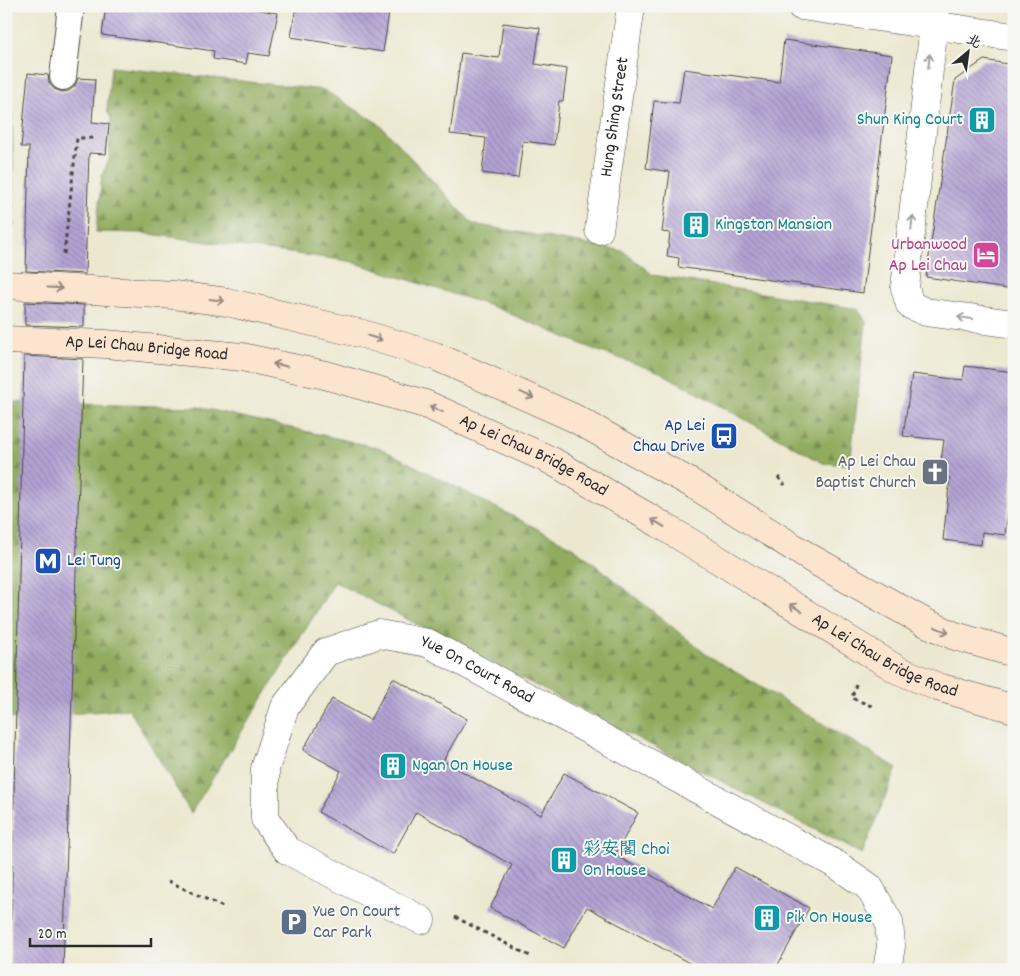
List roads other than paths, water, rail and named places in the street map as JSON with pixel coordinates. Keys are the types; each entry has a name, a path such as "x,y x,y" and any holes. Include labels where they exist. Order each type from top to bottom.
{"main road":[{"path":"6,285 174,295 227,302 363,334 435,356 574,418 691,483 812,559 924,622 955,636 1014,653"},
{"name":"Ap Lei Chau Bridge Road","path":"6,340 106,344 242,357 325,375 425,404 552,461 660,524 898,670 938,687 1014,709"}],"street":[{"path":"63,77 72,6"},
{"name":"Hung Shing Street","path":"599,230 631,6"},
{"path":"801,6 935,16 1014,37"},
{"path":"935,16 905,288 910,305 926,312 1014,324"},
{"name":"Yue On Court Road","path":"421,920 287,850 264,819 265,769 285,707 326,652 379,634 428,642 837,864 870,887 888,922 891,946 887,970"}],"place":[{"name":"Shun King Court","path":"982,120"},
{"name":"Kingston Mansion","path":"696,225"},
{"name":"Urbanwood Ap Lei Chau","path":"986,255"},
{"name":"Ap Lei Chau Drive","path":"724,436"},
{"name":"Ap Lei Chau Baptist Church","path":"935,472"},
{"name":"Lei Tung","path":"48,561"},
{"name":"Ngan On House","path":"393,766"},
{"name":"彩安閣 Choi On House","path":"564,860"},
{"name":"Pik On House","path":"767,918"},
{"name":"Yue On Court Car Park","path":"294,922"}]}
